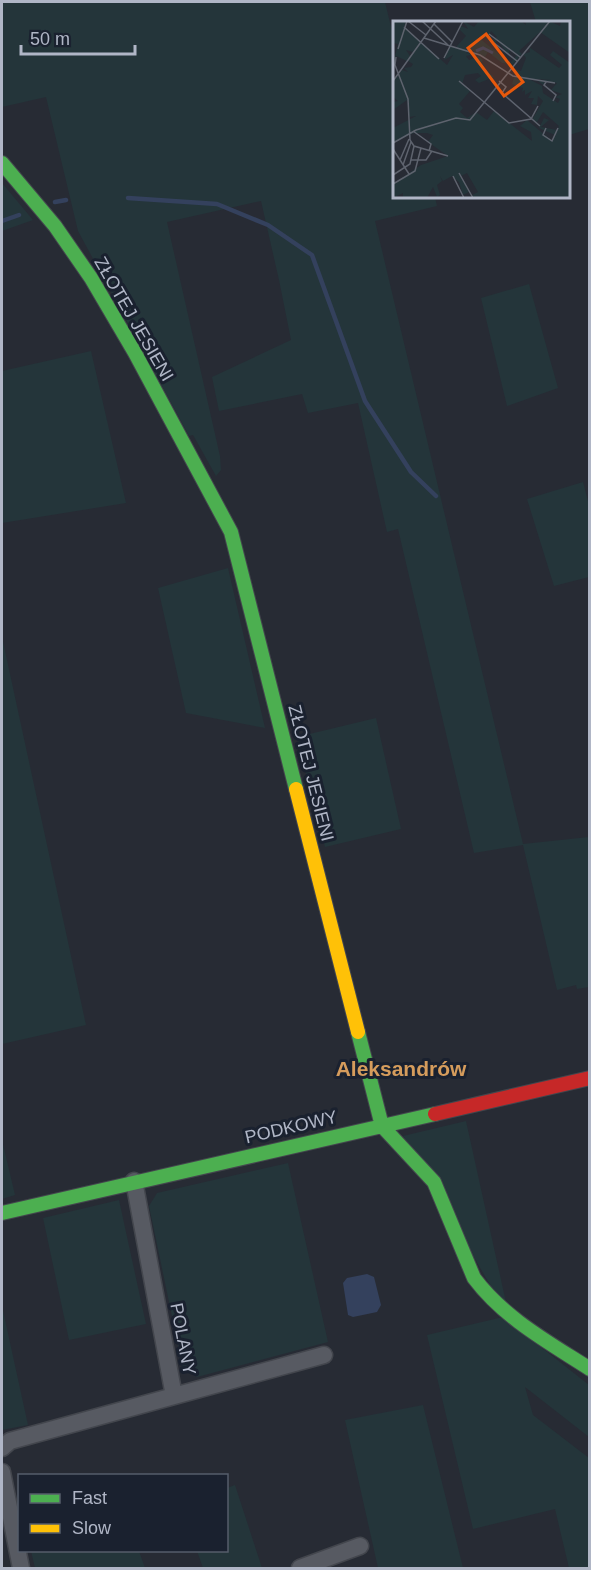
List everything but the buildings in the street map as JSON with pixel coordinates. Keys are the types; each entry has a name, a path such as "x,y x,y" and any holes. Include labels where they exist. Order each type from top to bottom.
{"street":[{"name":"ZŁOTEJ JESIENI","path":"2,163 55,226 91,278 135,353 231,532 382,1126 434,1182 474,1278 483,1292 499,1308 590,1369"},
{"name":"PODKOWY","path":"2,1213 590,1078"},
{"name":"POLANY","path":"2,1448 10,1441 174,1396 134,1181"},
{"path":"174,1396 324,1356"},
{"path":"2,1472 21,1569"},
{"path":"300,1569 360,1546"}],"shaded area":[{"path":"2,2 385,2 393,35 393,198 435,198 437,206 375,221 523,844 589,837 589,987 577,989 576,985 557,990 523,845 474,853 398,529 387,532 358,403 308,413 302,394 219,411 212,377 291,340 261,201 167,222 220,456 221,470 216,476 193,435 189,436 78,231 46,97 2,107"},
{"path":"530,2 589,2 589,129 570,135 570,21 536,21"},
{"path":"2,183 33,220 2,231"},
{"path":"529,284 558,388 507,406 481,298"},
{"path":"91,351 126,503 2,523 2,371"},
{"path":"583,482 589,505 589,577 554,586 527,499"},
{"path":"228,568 265,728 186,713 158,588"},
{"path":"2,637 86,1025 2,1044"},
{"path":"376,718 401,829 325,847 297,737"},
{"path":"466,1121 507,1307 496,1295 403,1136"},
{"path":"2,1140 15,1195 2,1199"},
{"path":"288,1163 328,1342 197,1377 183,1369 149,1206 157,1193"},
{"path":"119,1200 146,1324 69,1340 43,1218"},
{"path":"2,1306 28,1425 2,1430"},
{"path":"503,1317 589,1385 589,1437 525,1387 533,1415 589,1458 589,1568 569,1568 555,1509 473,1529 427,1335"},
{"path":"423,1405 463,1568 378,1568 345,1420"},
{"path":"235,1485 262,1568 203,1568 197,1552 228,1552 228,1488"},
{"path":"31,1552 139,1552 145,1568 35,1568"}],"water":[{"path":"367,1274 374,1277 381,1305 377,1312 353,1317 348,1315 343,1283 347,1278"}],"waterway":[{"path":"128,198 217,204 268,225 312,255 365,401 411,472 436,496"},
{"path":"55,202 66,200"},
{"path":"2,221 19,215"}],"traffic: fast":[{"path":"2,163 55,226 91,278 135,353 231,532 296,789"},
{"path":"358,1032 382,1126 434,1182 474,1278 513,1317 590,1369"},
{"path":"2,1213 435,1114"}],"traffic: slow":[{"path":"296,789 358,1032"}],"traffic: jam":[{"path":"435,1114 590,1078"}],"district":[{"name":"Aleksandrów","path":"401,1069"}]}
